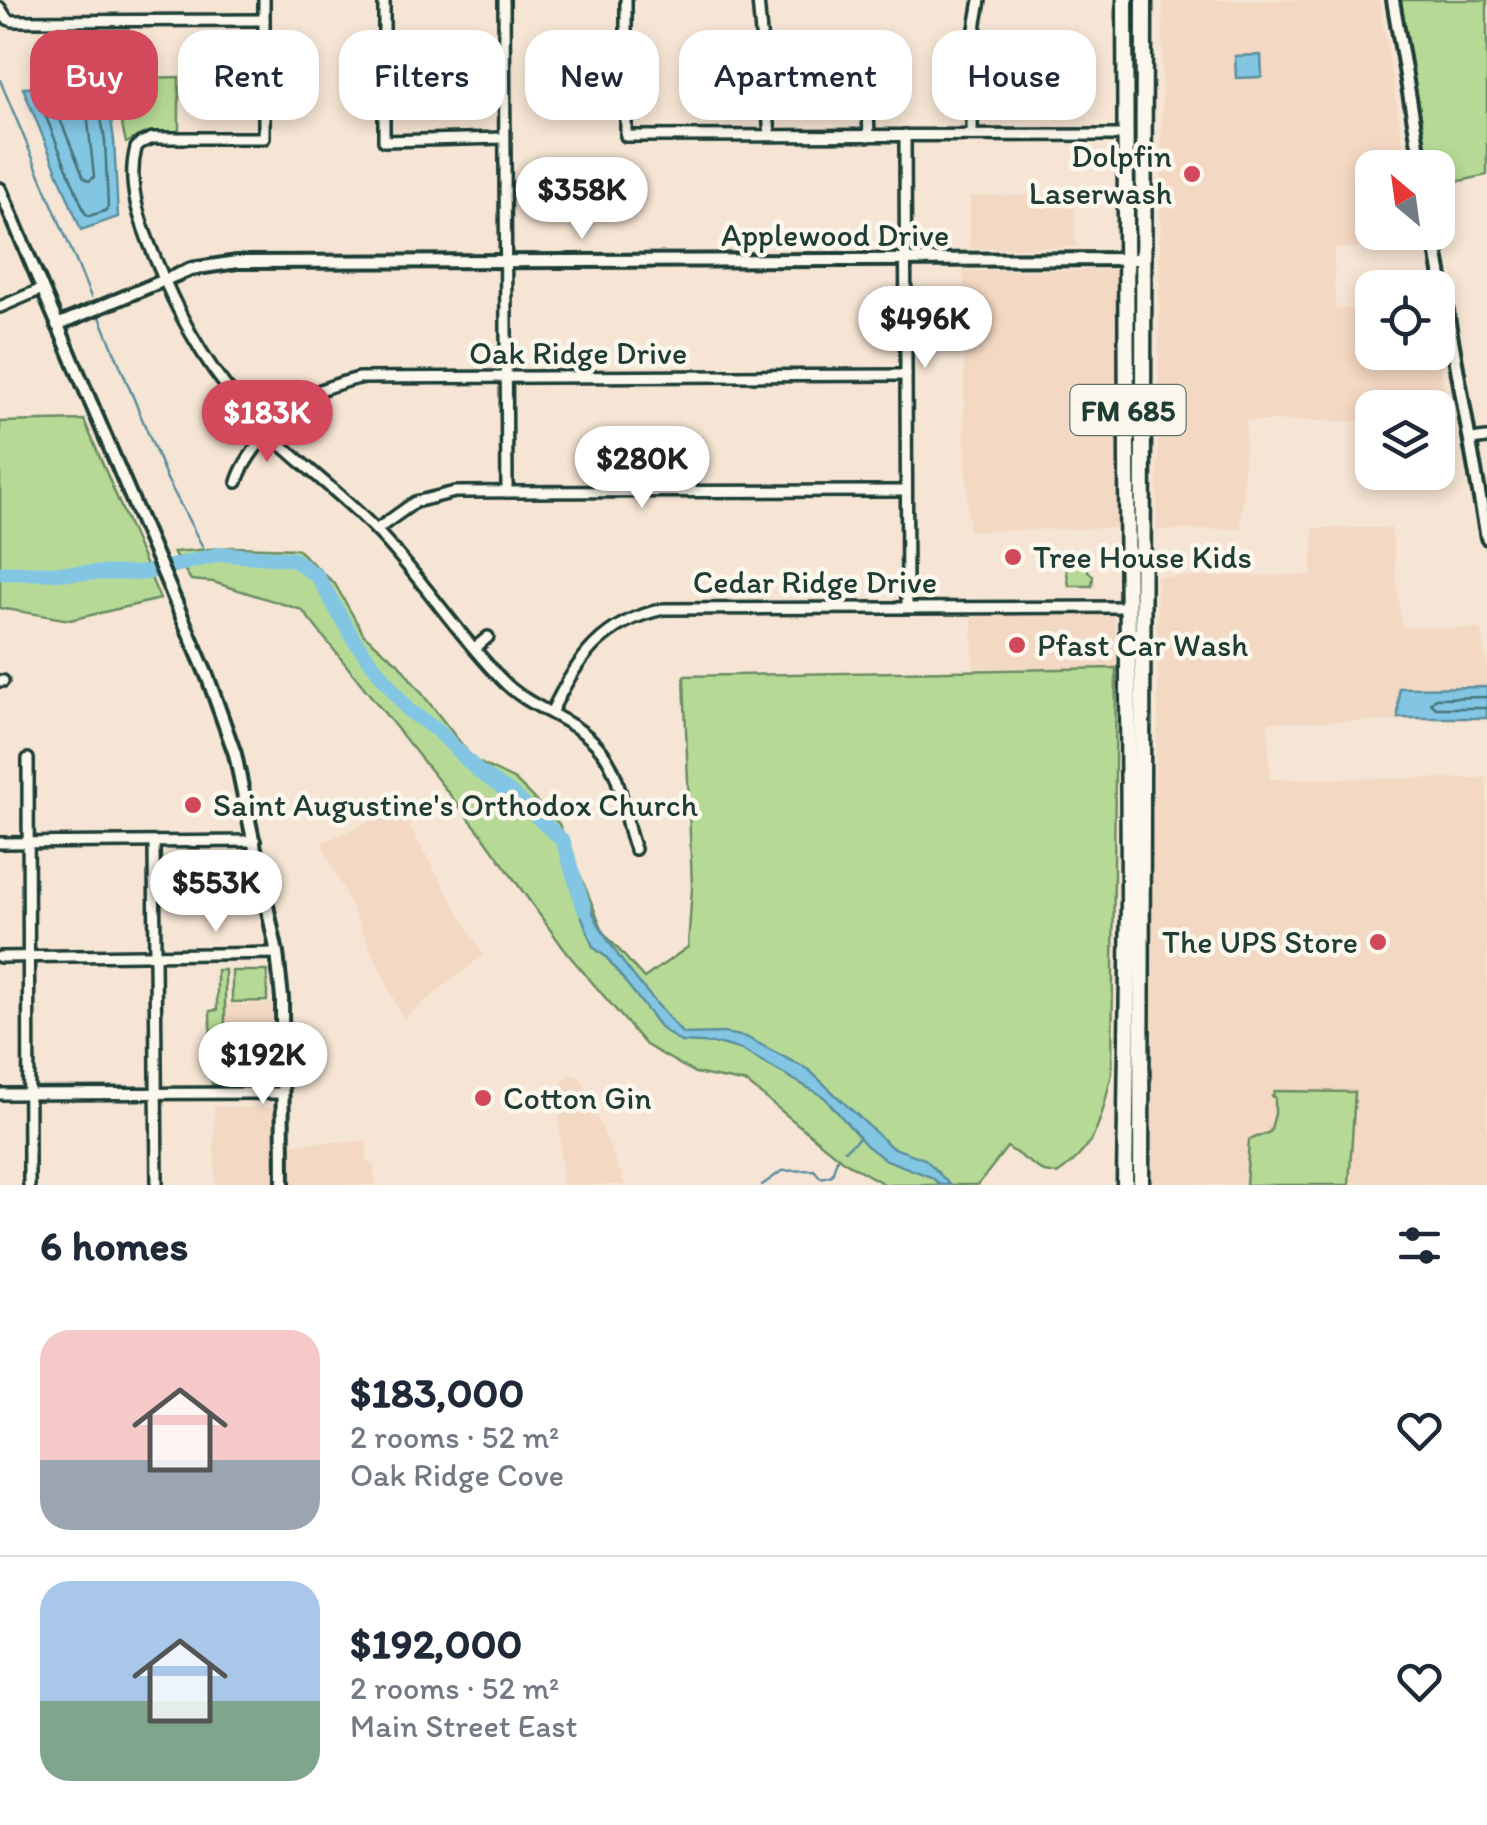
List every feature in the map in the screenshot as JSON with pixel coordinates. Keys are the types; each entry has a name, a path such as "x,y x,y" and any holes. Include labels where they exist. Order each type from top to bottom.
{"main road":[{"name":"FM 685","path":"1125,0 1127,607 1136,711 1141,1185"},
{"name":"FM 685","path":"1126,1185 1144,259 1144,0"}],"street":[{"path":"264,0 264,138 153,138 140,143 134,154 134,199 164,280 182,320 218,376 269,434 376,530 504,683 586,733 608,759 620,785 628,833 635,849"},
{"path":"384,0 384,141 504,138"},
{"path":"504,0 507,492"},
{"path":"626,0 626,136 1127,135"},
{"path":"758,0 770,135"},
{"path":"976,30 980,0"},
{"path":"1393,0 1419,150"},
{"path":"2,12 12,21 264,20"},
{"path":"868,120 869,136"},
{"path":"972,120 972,135"},
{"path":"905,135 907,606"},
{"path":"0,189 225,721 255,841 277,953 282,998 283,1185"},
{"path":"1437,250 1487,538"},
{"name":"Applewood Drive","path":"56,325 164,280 210,265 237,262 1144,259"},
{"path":"0,307 42,289"},
{"name":"Oak Ridge Drive","path":"236,482 242,464 312,394 359,378 906,375"},
{"path":"1470,440 1487,438"},
{"path":"376,530 415,502 438,495 906,491"},
{"name":"Cedar Ridge Drive","path":"552,712 578,661 597,641 650,612 680,608 1127,607"},
{"path":"475,648 488,636"},
{"path":"28,760 29,1185"},
{"path":"0,843 255,841"},
{"path":"154,842 157,1185"},
{"path":"0,957 277,953"},
{"path":"0,1094 282,1093"}],"shaded area":[{"path":"1163,0 1379,0 1404,150 1355,150 1355,248 1334,249 1335,309 1355,309 1355,370 1442,370 1445,390 1355,390 1355,421 1246,421 1241,529 1157,530"},
{"path":"1074,195 1076,247 970,248 970,196"},
{"path":"1118,270 1119,528 969,531 964,271"},
{"path":"1313,528 1391,528 1402,627 1481,629 1487,663 1487,720 1268,722 1270,779 1487,778 1487,1185 1152,1185 1157,577 1312,575"},
{"path":"972,613 1114,616 1116,668 973,668"},
{"path":"399,808 483,955 403,1019 322,843"},
{"path":"272,1004 271,1085 225,1085 225,1005"},
{"path":"573,1074 582,1079 625,1185 562,1185 558,1085"},
{"path":"214,1107 275,1107 277,1144 367,1141 366,1160 374,1166 375,1185 215,1185"}],"green space":[{"path":"1398,0 1487,0 1487,175 1455,182 1455,150 1423,150"},
{"path":"178,77 179,131 148,132 126,143 121,120 158,120 158,78"},
{"path":"84,420 160,599 70,620 0,608 0,422"},
{"path":"233,547 297,549 335,584 364,635 398,663 474,760 515,780 559,824 604,933 644,978 688,947 692,888 684,676 1116,668 1112,1073 1101,1118 1090,1142 1057,1174 1044,1172 1007,1147 978,1185 886,1185 843,1161 747,1083 695,1073 646,1045 567,953 483,836 302,610 213,582 191,580 173,552"},
{"path":"1078,561 1088,563 1092,586 1069,586 1066,567"},
{"path":"217,970 225,970 225,1085 212,1085 210,1011 217,1010"},
{"path":"232,971 267,971 267,1001 232,1002"},
{"path":"1275,1091 1355,1092 1349,1185 1246,1185 1249,1140 1270,1132"}],"water":[{"path":"1261,55 1262,77 1236,78 1235,56"},
{"path":"36,120 111,120 118,217 81,230"},
{"path":"1487,687 1487,718 1398,718 1399,688"},
{"path":"572,890 584,891 614,949 683,1034 746,1037 809,1070 891,1147 925,1159 950,1185 941,1185 931,1177 884,1159 866,1145 824,1097 742,1050 721,1044 681,1042 662,1029 606,957 593,947"}],"waterway":[{"path":"0,80 91,297"},
{"path":"100,317 167,479 208,557"},
{"path":"0,573 144,573 221,554 293,559 318,577 354,640 408,710 438,731 478,771 513,795 563,841 584,908"},
{"path":"845,1150 859,1138"},
{"path":"762,1185 782,1171 814,1170 821,1178 832,1175 837,1159"}],"place":[{"name":"Dolpfin Laserwash","path":"1192,174"},
{"name":"Tree House Kids","path":"1013,557"},
{"name":"Pfast Car Wash","path":"1017,645"},
{"name":"Saint Augustine's Orthodox Church","path":"193,805"},
{"name":"The UPS Store","path":"1378,942"},
{"name":"Cotton Gin","path":"483,1098"}]}
